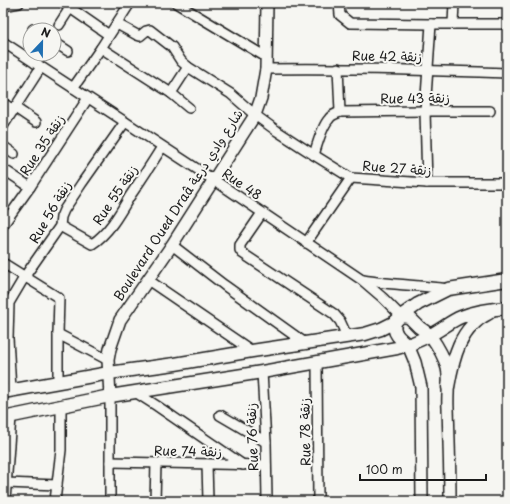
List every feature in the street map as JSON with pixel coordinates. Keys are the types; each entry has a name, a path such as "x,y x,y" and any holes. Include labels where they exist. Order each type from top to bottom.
{"main road":[{"path":"7,391 109,373 365,334 381,329 398,319 418,304 448,289 507,280"},
{"path":"7,417 110,396 384,351 408,345 472,313 502,308"},
{"path":"448,387 456,352 464,336 483,316 502,308"},
{"path":"408,345 398,336 395,331 394,326 398,319 409,317 430,335"}],"street":[{"path":"3,6 19,3"},
{"path":"73,88 130,3"},
{"path":"176,3 266,56"},
{"name":"Boulevard Oued Draâ شارع وادي درعة","path":"110,396 108,360 110,349 120,320 172,245 255,115 261,98 266,69 267,3"},
{"path":"339,3 340,15 350,23 507,24"},
{"path":"453,24 454,3"},
{"path":"60,22 66,5 109,35"},
{"name":"Rue 27 زنقة","path":"117,24 140,36 146,31 150,30 172,47 188,67 231,94 255,115 351,178 427,184 507,183"},
{"path":"427,184 425,110 431,24"},
{"name":"Rue 48","path":"4,45 38,65 214,180 362,280 383,298 398,319"},
{"path":"62,47 68,51"},
{"path":"101,48 171,94 189,108"},
{"path":"3,126 39,62"},
{"path":"171,94 188,67"},
{"path":"314,155 324,125 328,119 340,112 338,68"},
{"name":"Rue 42 زنقة","path":"266,69 338,68 507,73"},
{"name":"Rue 35 زنقة","path":"3,225 30,187 88,98"},
{"path":"3,103 36,122"},
{"name":"Rue 43 زنقة","path":"340,112 425,110 490,111"},
{"name":"Rue 56 زنقة","path":"7,391 5,338 6,301 60,226 61,217 64,210 124,122"},
{"path":"3,146 14,154"},
{"name":"Rue 55 زنقة","path":"60,226 92,244 99,240 120,213 162,147"},
{"path":"3,169 30,187"},
{"path":"306,243 351,178"},
{"path":"262,213 240,245 240,250 242,253 334,314 340,321 347,336"},
{"path":"172,245 224,285 305,343"},
{"path":"3,263 59,298 58,382"},
{"path":"148,280 252,351"},
{"path":"362,280 448,289"},
{"path":"58,334 108,360"},
{"path":"430,335 439,349 447,368 450,501"},
{"path":"408,345 415,362 421,387 422,501"},
{"name":"Rue 78 زنقة","path":"317,362 318,501"},
{"name":"Rue 76 زنقة","path":"262,372 266,442 267,501"},
{"path":"135,392 243,465"},
{"path":"110,396 110,501"},
{"path":"55,501 61,450 61,406"},
{"path":"220,415 266,442"},
{"path":"6,501 7,417"},
{"name":"Rue 74 زنقة","path":"110,462 266,465"},
{"path":"155,501 156,463"},
{"path":"207,464 208,501"},
{"path":"6,483 57,485"}]}
